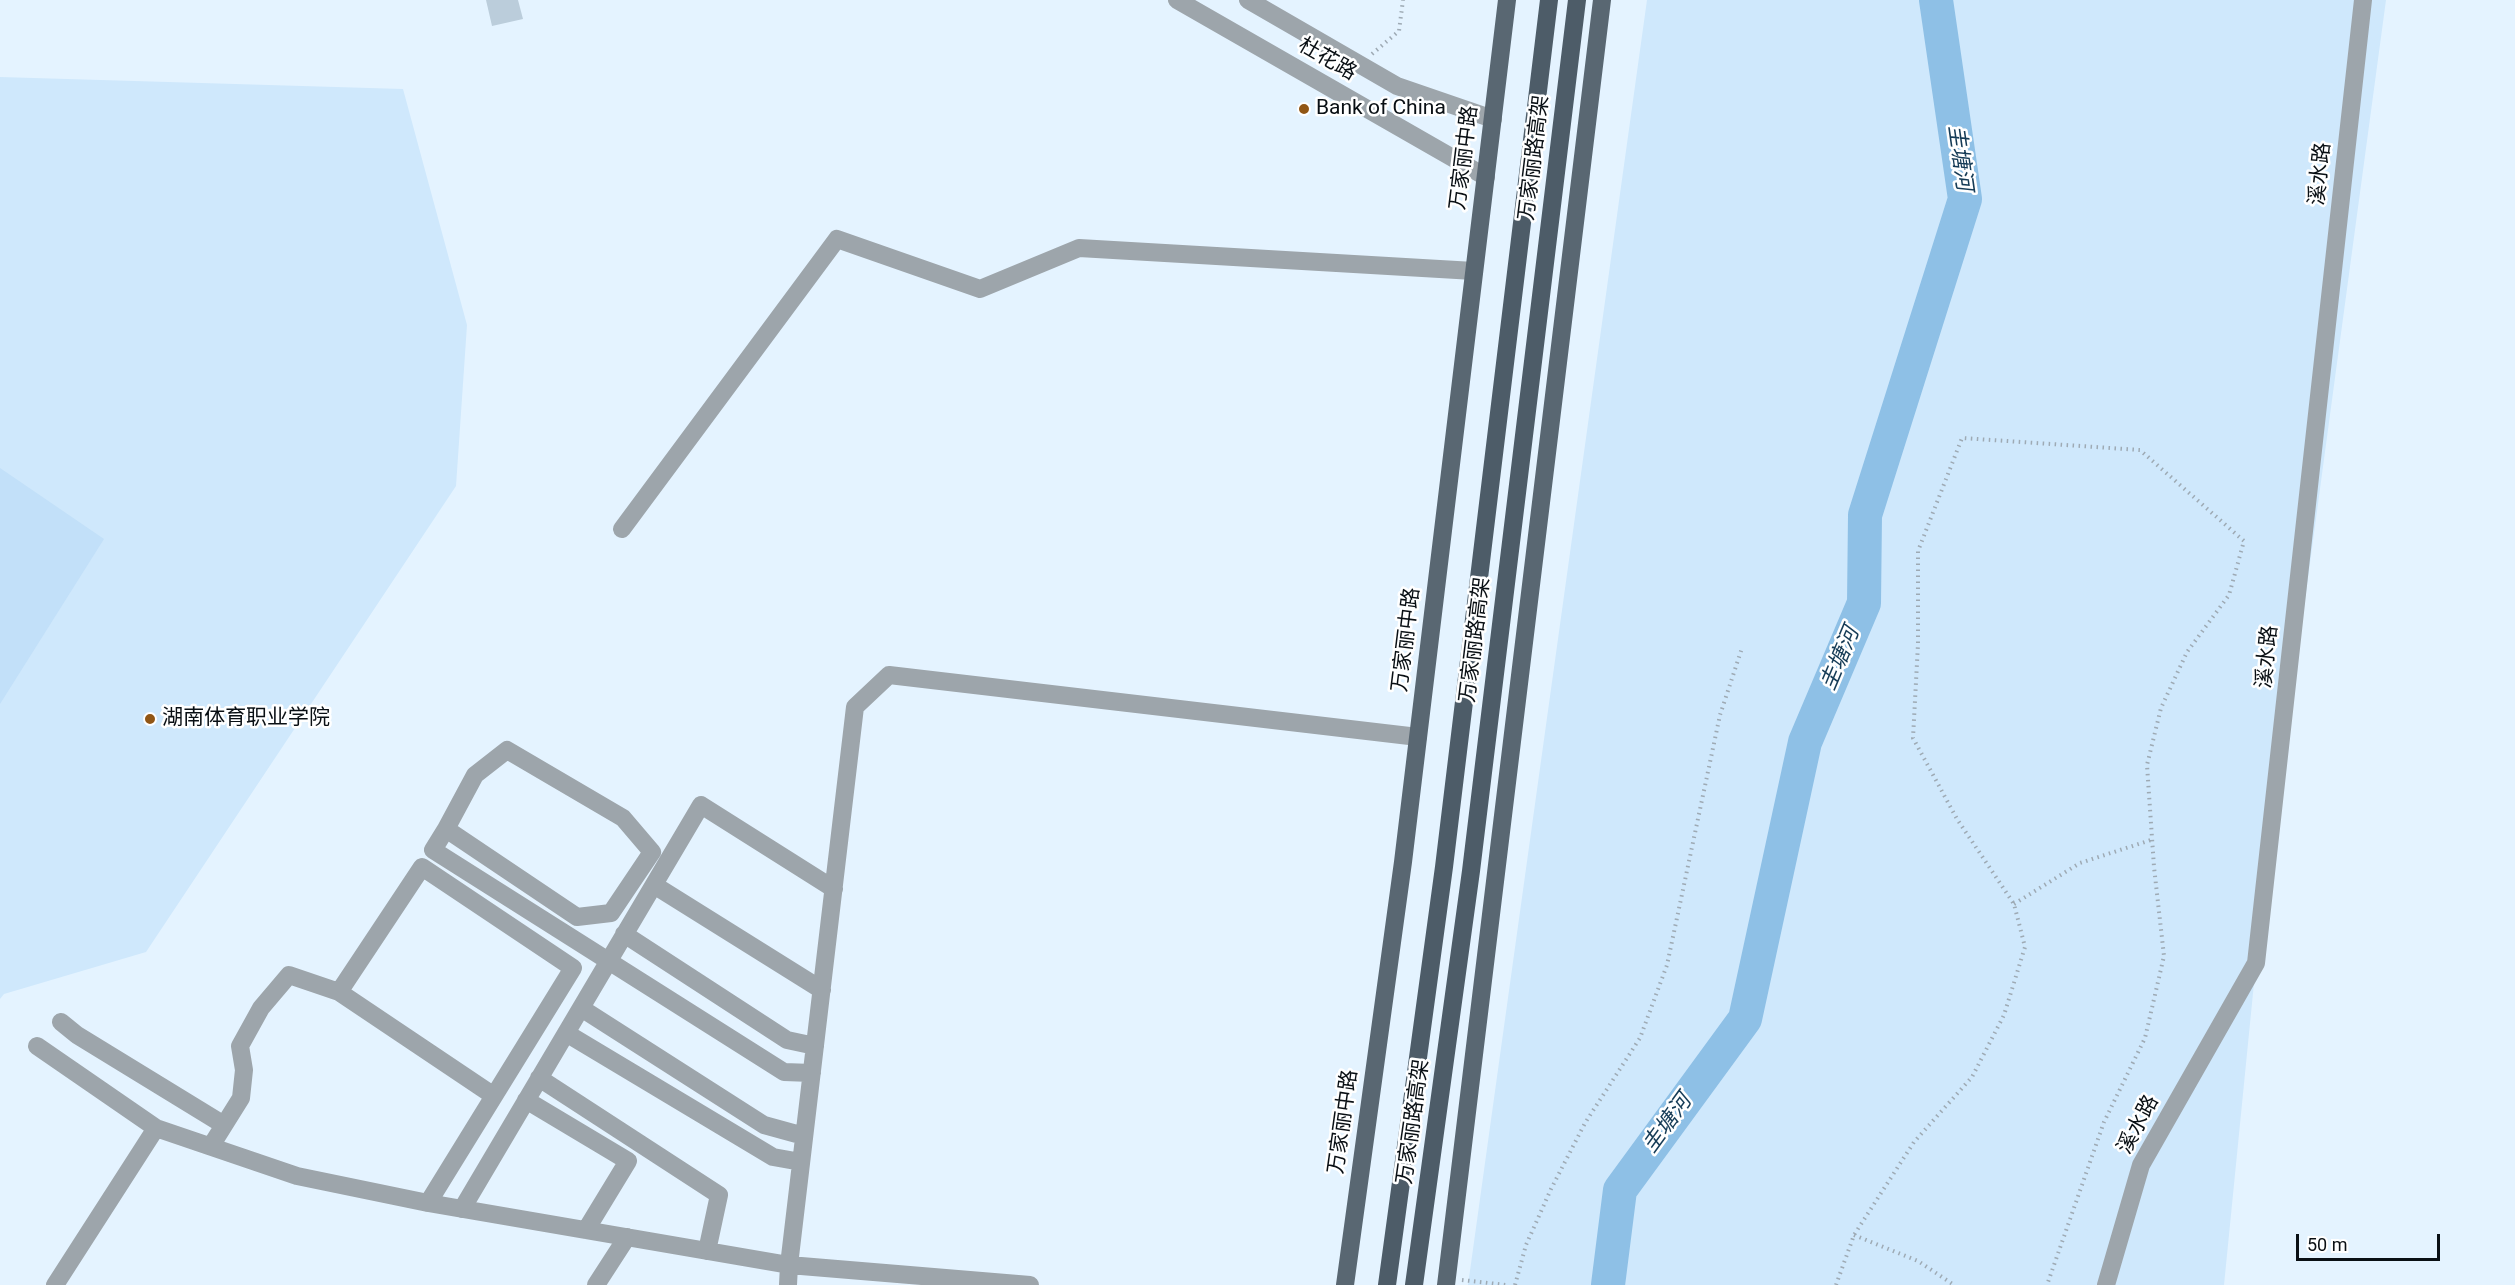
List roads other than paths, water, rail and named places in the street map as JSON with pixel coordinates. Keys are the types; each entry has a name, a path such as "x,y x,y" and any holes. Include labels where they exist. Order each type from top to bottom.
{"highway":[{"name":"万家丽路高架","path":"1387,1285 1444,867 1549,0"},
{"name":"万家丽路高架","path":"1414,1285 1471,871 1576,0"}],"main road":[{"name":"万家丽中路","path":"1345,1285 1418,737 1507,0"},
{"path":"1446,1282 1602,0"}],"street":[{"name":"杜花路","path":"1177,0 1486,177"},
{"name":"杜花路","path":"1248,0 1397,86 1493,119"},
{"name":"溪水路","path":"2106,1285 2141,1165 2256,963 2363,0"},
{"path":"621,529 837,239 980,289 1079,248 1474,271"},
{"path":"788,1285 855,707 889,675 1418,737"},
{"path":"339,992 433,850 475,775 507,750 623,819 652,852 610,913 577,917 446,829"},
{"path":"462,1209 701,805 834,889"},
{"path":"433,850 784,1072 812,1073"},
{"path":"422,867 573,968 428,1203"},
{"path":"654,885 822,990"},
{"path":"624,934 787,1040 815,1046"},
{"path":"211,1146 241,1098 244,1070 240,1046 261,1008 288,975 339,992 494,1096"},
{"path":"581,1008 764,1125 804,1136"},
{"path":"61,1022 77,1035 224,1125"},
{"path":"566,1033 773,1157 801,1162"},
{"path":"37,1046 156,1128 297,1176 428,1203 789,1265 1030,1285"},
{"path":"539,1078 719,1194 707,1251"},
{"path":"526,1100 628,1161"},
{"path":"55,1285 156,1128"},
{"path":"586,1230 639,1143"},
{"path":"596,1285 627,1237"}],"waterway":[{"name":"圭塘河","path":"1608,1285 1620,1190 1745,1019 1805,742 1864,603 1865,515 1965,199 1936,0"}],"place":[{"name":"Bank of China","path":"1304,109"},
{"name":"湖南体育职业学院","path":"150,719"}]}
